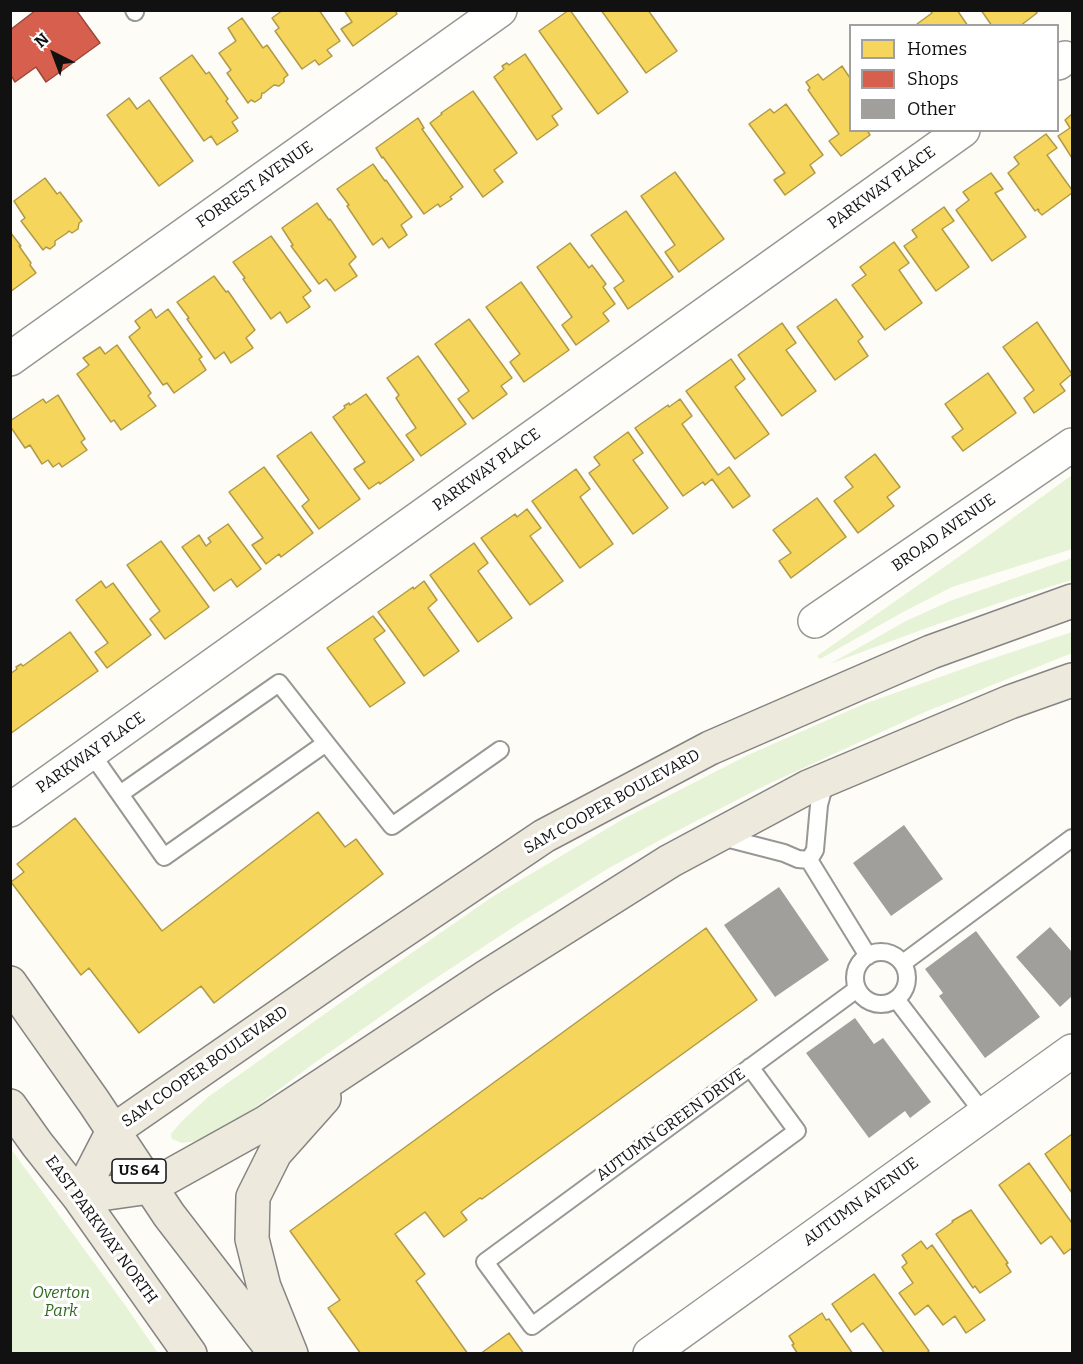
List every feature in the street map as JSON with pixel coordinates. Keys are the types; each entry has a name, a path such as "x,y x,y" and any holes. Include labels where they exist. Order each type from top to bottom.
{"main road":[{"name":"SAM COOPER BOULEVARD","path":"79,1197 112,1131 357,962 544,837 710,748 931,652 1072,601"},
{"path":"79,1197 150,1187 265,1123 495,970 670,861 808,787 1010,702 1072,680"},
{"name":"US 64","path":"10,983 169,1215 276,1353"},
{"path":"291,1353 264,1287 252,1239 253,1197 275,1153 356,1062"},
{"name":"EAST PARKWAY NORTH","path":"10,1106 79,1197 190,1353"}],"street":[{"name":"FORREST AVENUE","path":"10,359 500,10"},
{"name":"PARKWAY PLACE","path":"10,810 960,132"},
{"name":"BROAD AVENUE","path":"815,621 1072,445"},
{"name":"AUTUMN AVENUE","path":"650,1353 1072,1051"}],"lane":[{"path":"120,794 279,683 392,826 500,750"},
{"path":"91,753 164,857 326,743"},
{"path":"809,860 815,850 819,805 826,779"},
{"path":"717,836 784,853 798,859 809,860"},
{"path":"903,963 1072,838"},
{"path":"809,860 868,956"},
{"path":"880,952 888,953 903,963 907,981 905,989 896,999 884,1004 876,1004 861,996 855,980 856,972 859,964 868,956 880,952"},
{"name":"AUTUMN GREEN DRIVE","path":"750,1067 797,1131 532,1326 485,1262 857,988"},
{"path":"896,999 984,1114"}],"green space":[{"path":"1072,475 1072,549 952,587 820,659 817,656 977,544"},
{"path":"1072,558 1072,580 980,609 830,664 906,621 950,601"},
{"path":"1072,632 1072,653 925,712 762,787 609,868 421,988 237,1121 198,1141 182,1143 172,1139 171,1134 181,1122 208,1097 357,991 492,897 625,818 748,755 864,704"},
{"name":"Overton Park","path":"11,1149 125,1305 158,1353 11,1353"}],"building: Homes":[{"path":"283,10 319,10 340,41 327,50 332,56 319,65 315,60 302,69 275,31 279,28 272,18"},
{"path":"344,10 395,10 397,14 353,46 341,29 352,22"},
{"path":"569,10 628,92 598,114 539,31"},
{"path":"601,10 648,10 677,51 646,73"},
{"path":"930,10 957,10 967,24 917,24 932,13"},
{"path":"981,10 1035,10 1037,13 1023,24 991,24"},
{"path":"242,18 263,48 267,45 288,75 279,86 274,85 262,93 261,98 248,103 227,73 231,70 219,53 236,41 228,28"},
{"path":"525,54 562,109 552,116 558,125 537,140 494,77 504,69 502,66 507,63 509,65"},
{"path":"192,55 206,74 209,72 238,118 232,122 238,131 217,145 211,136 204,141 160,78"},
{"path":"842,66 849,76 849,132 868,132 870,135 841,156 829,141 839,134 808,90 810,88 806,82 818,74 823,80"},
{"path":"473,91 517,153 494,170 503,182 483,197 430,123"},
{"path":"129,98 137,109 149,100 193,161 159,186 107,115"},
{"path":"786,104 823,155 810,165 815,173 785,195 774,180 785,173 749,124 770,109 774,113"},
{"path":"1072,114 1072,158 1058,136 1070,128 1065,120"},
{"path":"418,118 424,128 422,129 463,187 450,197 452,199 440,207 438,204 424,214 376,148"},
{"path":"1046,134 1057,148 1047,155 1072,193 1042,215 1038,209 1035,211 1008,173 1019,164 1014,157"},
{"path":"373,164 412,217 401,225 407,235 389,248 382,238 373,245 337,189"},
{"path":"675,172 724,239 679,272 665,252 675,245 641,196"},
{"path":"991,173 1003,189 995,193 1026,237 992,261 956,210 969,200 963,192"},
{"path":"45,178 57,194 60,192 82,221 78,229 72,233 69,231 55,241 55,245 50,249 46,247 43,250 21,221 25,218 14,201"},
{"path":"317,203 356,257 349,264 357,276 335,291 326,279 319,284 291,246 293,245 282,228"},
{"path":"944,207 954,221 942,229 969,267 936,291 904,246 917,237 912,230"},
{"path":"626,211 673,277 628,309 614,288 624,281 591,235"},
{"path":"10,232 36,273 10,292"},
{"path":"271,236 311,291 303,297 310,307 287,323 280,312 271,319 233,262"},
{"path":"894,242 909,263 899,270 922,303 885,330 852,285 866,275 860,267"},
{"path":"570,243 589,268 592,265 606,284 603,287 615,304 603,313 609,321 576,345 562,325 572,317 537,267"},
{"path":"214,276 226,292 228,291 255,330 246,338 253,348 231,363 224,352 215,359 177,302"},
{"path":"521,282 569,350 524,382 510,362 520,354 486,307"},
{"path":"836,299 863,337 858,341 868,356 835,380 797,327"},
{"path":"151,309 156,318 168,309 202,357 199,359 206,370 174,393 167,383 163,385 129,337 140,328 135,321"},
{"path":"469,319 512,378 501,386 507,394 473,419 458,399 469,391 435,344"},
{"path":"1037,322 1072,374 1060,384 1065,391 1034,413 1024,398 1034,390 1003,347"},
{"path":"782,323 796,343 786,350 816,391 782,416 738,355"},
{"path":"117,345 151,393 148,396 156,406 121,430 114,420 111,422 77,374 89,365 83,358 100,347 105,354"},
{"path":"418,356 466,424 421,456 406,435 416,428 396,398 399,395 387,378"},
{"path":"731,359 745,379 735,387 769,434 735,459 686,391"},
{"path":"988,373 1016,413 963,451 952,437 963,429 945,404"},
{"path":"366,394 414,460 369,489 354,469 365,462 333,417 345,408 344,406 349,403 350,405"},
{"path":"58,395 85,439 81,442 87,450 62,467 59,463 53,467 48,460 42,464 30,445 25,448 10,426 10,421 43,399 46,403"},
{"path":"680,399 692,416 682,424 718,475 729,467 750,496 733,508 712,479 705,485 703,482 683,496 635,428"},
{"path":"311,432 360,499 319,529 302,506 309,500 277,456"},
{"path":"628,432 643,453 633,460 668,508 633,534 589,473 600,465 594,457"},
{"path":"875,454 900,487 887,497 894,506 858,533 834,501 853,487 845,477"},
{"path":"264,467 313,533 281,557 279,554 266,564 252,545 263,538 229,492"},
{"path":"576,469 590,489 580,497 613,544 580,568 532,501"},
{"path":"817,498 846,537 791,578 779,561 791,553 773,530"},
{"path":"527,509 541,528 530,536 563,581 530,605 481,538 515,514 517,517"},
{"path":"228,524 261,569 237,587 231,579 214,591 182,547 199,535 206,546 211,542 208,538"},
{"path":"161,541 209,607 165,639 150,619 160,611 127,565"},
{"path":"474,543 488,563 478,571 512,618 478,642 430,575"},
{"path":"101,581 106,588 113,583 151,635 107,668 95,652 108,643 76,600"},
{"path":"424,581 437,600 428,608 459,651 424,676 378,612"},
{"path":"373,616 385,631 374,639 405,683 370,707 327,648"},
{"path":"70,632 98,671 10,734 10,674 17,669 16,667 21,664 23,666"},
{"path":"318,812 345,847 356,839 383,874 214,1003 201,986 139,1033 89,968 81,975 11,882 24,872 17,864 75,818 162,931"},
{"path":"706,928 757,1000 461,1212 467,1220 444,1237 425,1212 395,1234 425,1274 416,1281 468,1354 361,1354 328,1308 340,1300 290,1231"},
{"path":"1072,1134 1072,1193 1045,1154"},
{"path":"1029,1163 1072,1223 1072,1248 1064,1254 1051,1236 1041,1244 999,1185"},
{"path":"971,1210 1008,1263 1006,1264 1011,1272 980,1293 975,1286 973,1288 936,1234"},
{"path":"921,1241 927,1249 932,1245 985,1320 966,1333 955,1316 943,1325 928,1305 915,1315 899,1293 913,1283 902,1267 907,1263 902,1255"},
{"path":"874,1274 929,1351 926,1354 885,1354 863,1323 851,1332 832,1304"},
{"path":"822,1313 826,1320 829,1319 853,1354 798,1354 789,1336"},
{"path":"509,1333 524,1354 480,1354"}],"building: Shops":[{"path":"36,10 76,10 100,43 46,82 36,67 15,82 12,77 10,78 10,30"}],"building: Other":[{"path":"904,825 943,879 891,916 853,863"},
{"path":"779,887 829,960 775,997 724,925"},
{"path":"1050,927 1072,952 1072,996 1060,1007 1016,957"},
{"path":"976,931 1040,1017 985,1058 939,996 943,993 925,969"},
{"path":"855,1018 874,1044 883,1038 931,1102 910,1118 905,1111 869,1138 806,1053"}]}
